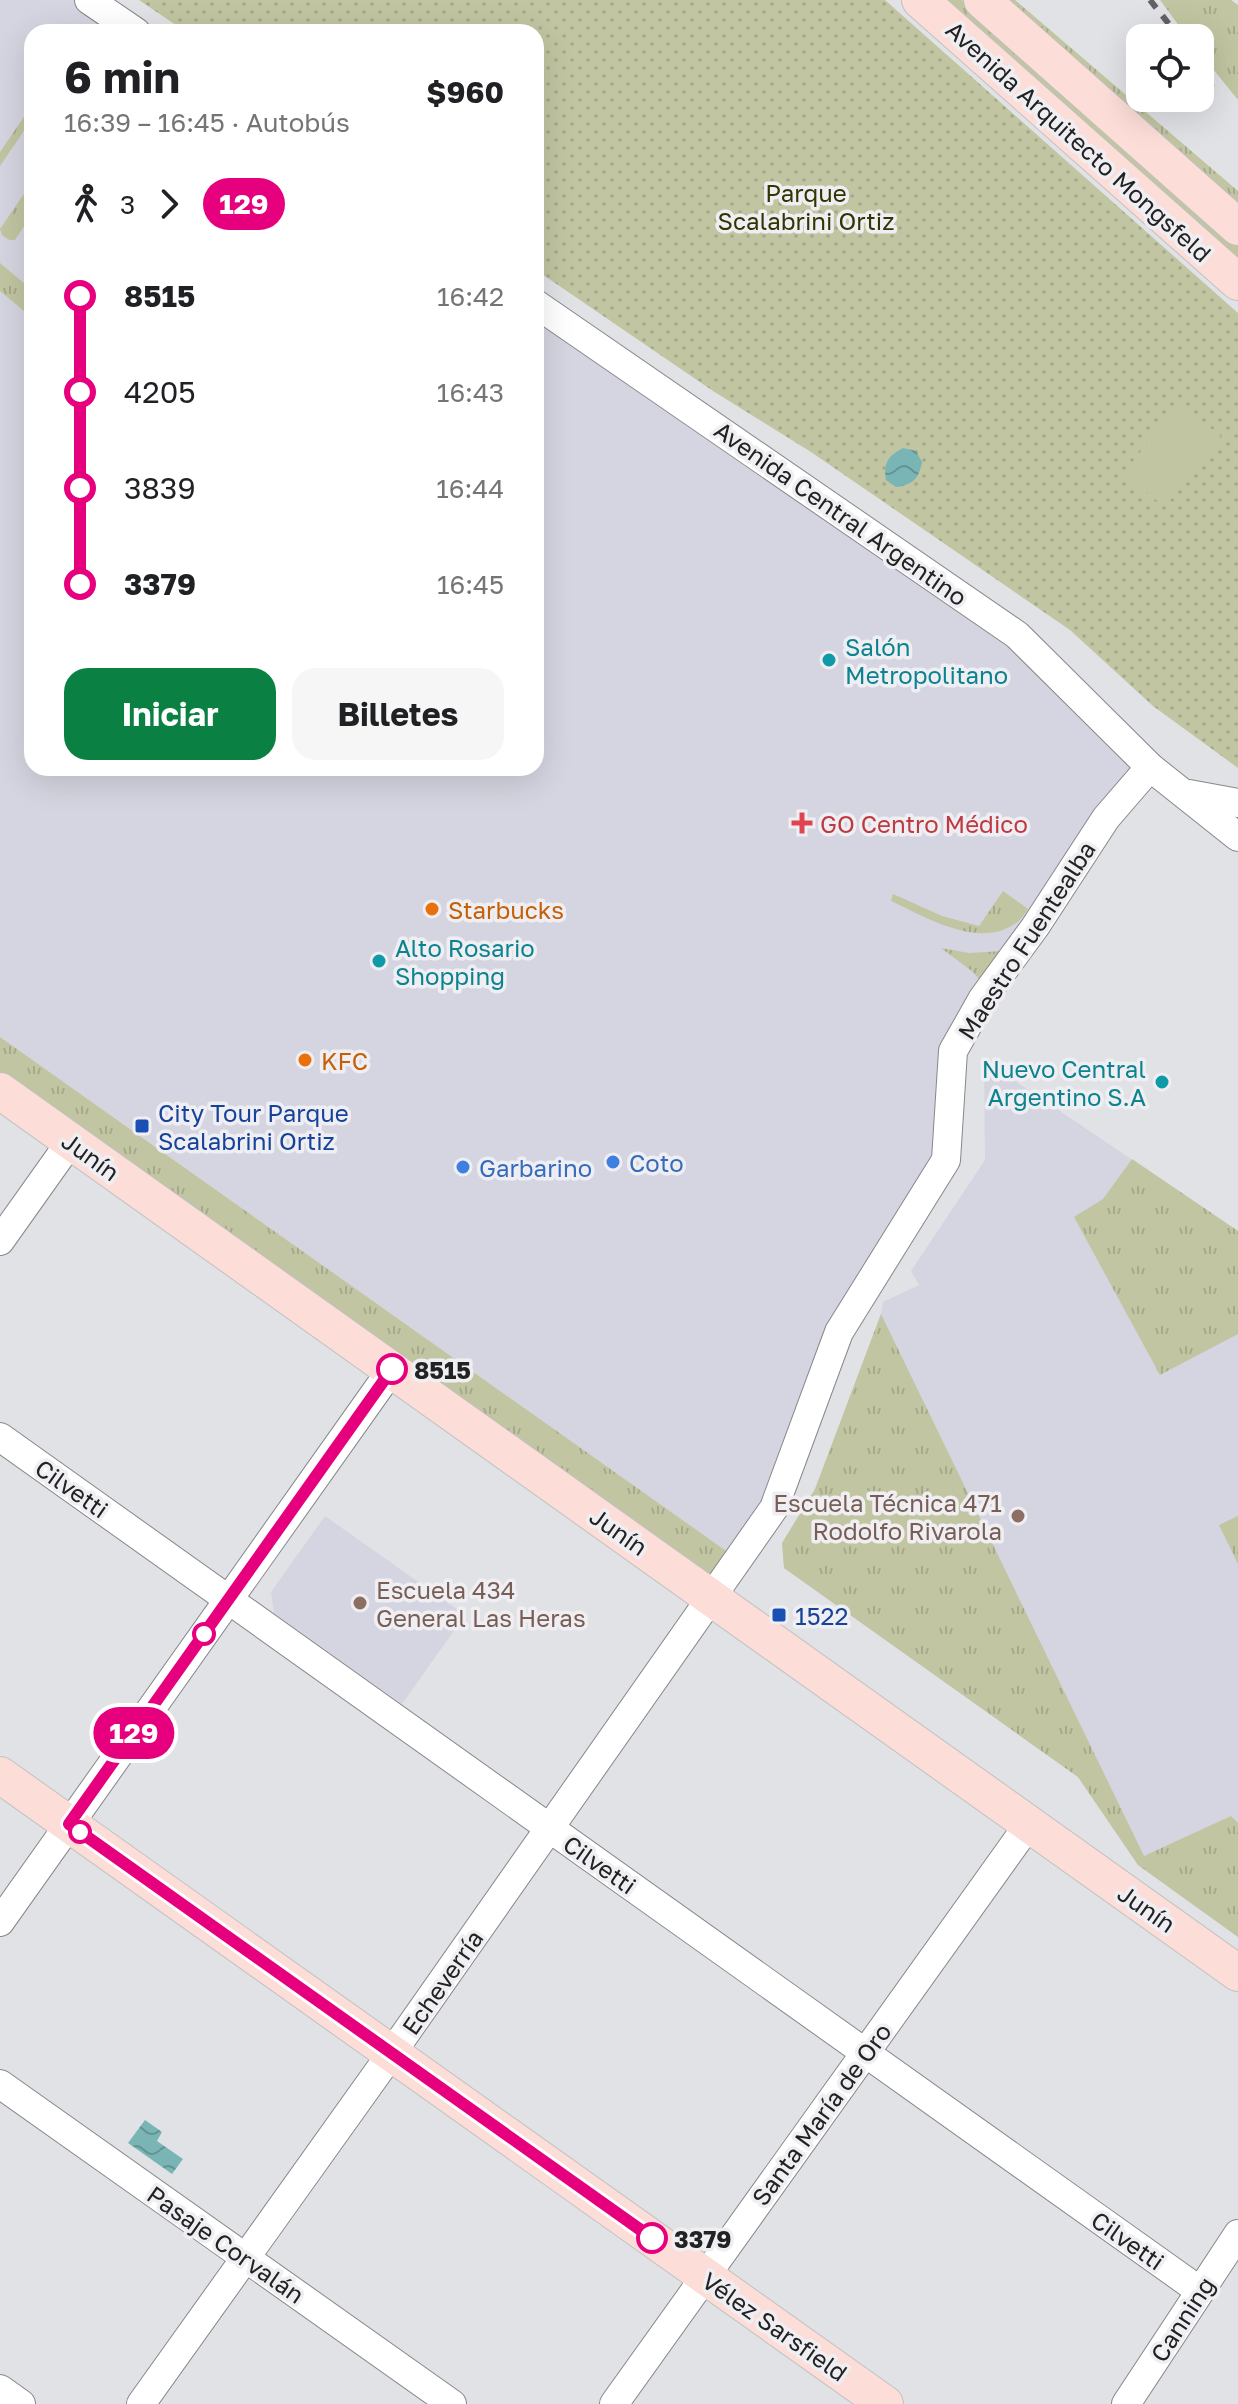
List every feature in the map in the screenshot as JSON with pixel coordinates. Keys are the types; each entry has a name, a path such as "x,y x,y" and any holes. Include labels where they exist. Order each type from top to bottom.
{"main road":[{"name":"Avenida Arquitecto Mongsfeld","path":"920,0 1238,282"},
{"name":"Avenida Arquitecto Mongsfeld","path":"982,0 1238,227"},
{"name":"Junín","path":"0,1091 1238,1973"},
{"name":"Vélez Sarsfield","path":"0,1775 885,2404"}],"street":[{"path":"89,0 124,24"},
{"name":"Avenida Central Argentino","path":"544,310 1017,635 1150,767 1188,794 1238,837"},
{"name":"Maestro Fuentealba","path":"713,1597 774,1508 839,1332 946,1160 953,1051 983,998 1035,927 1106,818 1150,767"},
{"path":"1188,794 1238,803"},
{"path":"0,1241 71,1141"},
{"path":"0,1922 392,1369"},
{"name":"Cilvetti","path":"0,1437 1200,2291"},
{"name":"Echeverría","path":"141,2404 713,1597"},
{"name":"Santa María de Oro","path":"614,2404 1029,1824"},
{"name":"Pasaje Corvalán","path":"0,2084 452,2404"},
{"name":"Canning","path":"1126,2404 1238,2234"},
{"path":"0,2389 21,2404"}],"shaded area":[{"path":"0,0 89,0 124,24 24,24 24,776 544,776 544,310 1017,635 1150,767 953,1051 946,1160 839,1332 739,1560 0,1037"},
{"name":"Escuela Técnica 471 Rodolfo Rivarola","path":"984,1060 1238,1231 1238,1937 1138,1865 1078,1777 784,1568 782,1543 815,1489 883,1302 919,1285 911,1271 985,1160"},
{"name":"Escuela 434 General Las Heras","path":"325,1516 465,1615 402,1704 274,1613 271,1592"}],"green space":[{"name":"Parque Scalabrini Ortiz","path":"139,0 885,0 1238,313 1238,768 1153,706 1070,630 811,452 713,391 544,275 544,24 174,24"},
{"path":"940,0 962,0 1238,244 1238,265"},
{"path":"997,0 1015,0 1126,95 1126,112 1146,112 1238,191 1238,210"},
{"path":"1160,0 1231,0 1238,5 1238,100 1214,70 1214,24 1178,24"},
{"path":"24,117 24,131 0,166 0,152"},
{"path":"24,194 24,226 15,240 2,235 0,229"},
{"path":"0,263 24,283 24,311 0,291"},
{"path":"1178,403 1221,436 1165,507 1123,474"},
{"path":"1003,891 1028,909 1016,923 985,933 952,928 891,901 893,894 942,916 979,926"},
{"path":"941,948 969,953 1002,951 982,983 973,972"},
{"path":"0,1037 739,1560 713,1597 0,1091"},
{"path":"1132,1159 1238,1231 1238,1334 1160,1375 1074,1217 1103,1199"},
{"path":"881,1314 1144,1856 1231,1816 1238,1823 1238,1937 1138,1865 1078,1777 784,1568 782,1543 815,1489"},
{"path":"1238,1516 1238,1564 1219,1525"}],"water":[{"path":"903,448 916,451 922,462 914,480 896,487 886,480 885,469 890,457"},
{"path":"145,2120 162,2132 157,2141 183,2159 172,2174 128,2143"}],"railway":[{"path":"1150,0 1169,24"}],"bus line":[{"name":"129","path":"392,1369 69,1824 652,2238"}],"place":[{"name":"Salón Metropolitano","path":"829,660"},
{"name":"GO Centro Médico","path":"802,823"},
{"name":"Starbucks","path":"432,909"},
{"name":"Alto Rosario Shopping","path":"379,961"},
{"name":"KFC","path":"305,1060"},
{"name":"Nuevo Central Argentino S.A","path":"1162,1082"},
{"name":"City Tour Parque Scalabrini Ortiz","path":"142,1126"},
{"name":"Coto","path":"613,1162"},
{"name":"Garbarino","path":"463,1167"},
{"name":"8515","path":"392,1369"},
{"name":"Escuela Técnica 471 Rodolfo Rivarola","path":"1018,1516"},
{"name":"Escuela 434 General Las Heras","path":"360,1603"},
{"name":"1522","path":"779,1615"},
{"name":"3379","path":"652,2238"}]}
